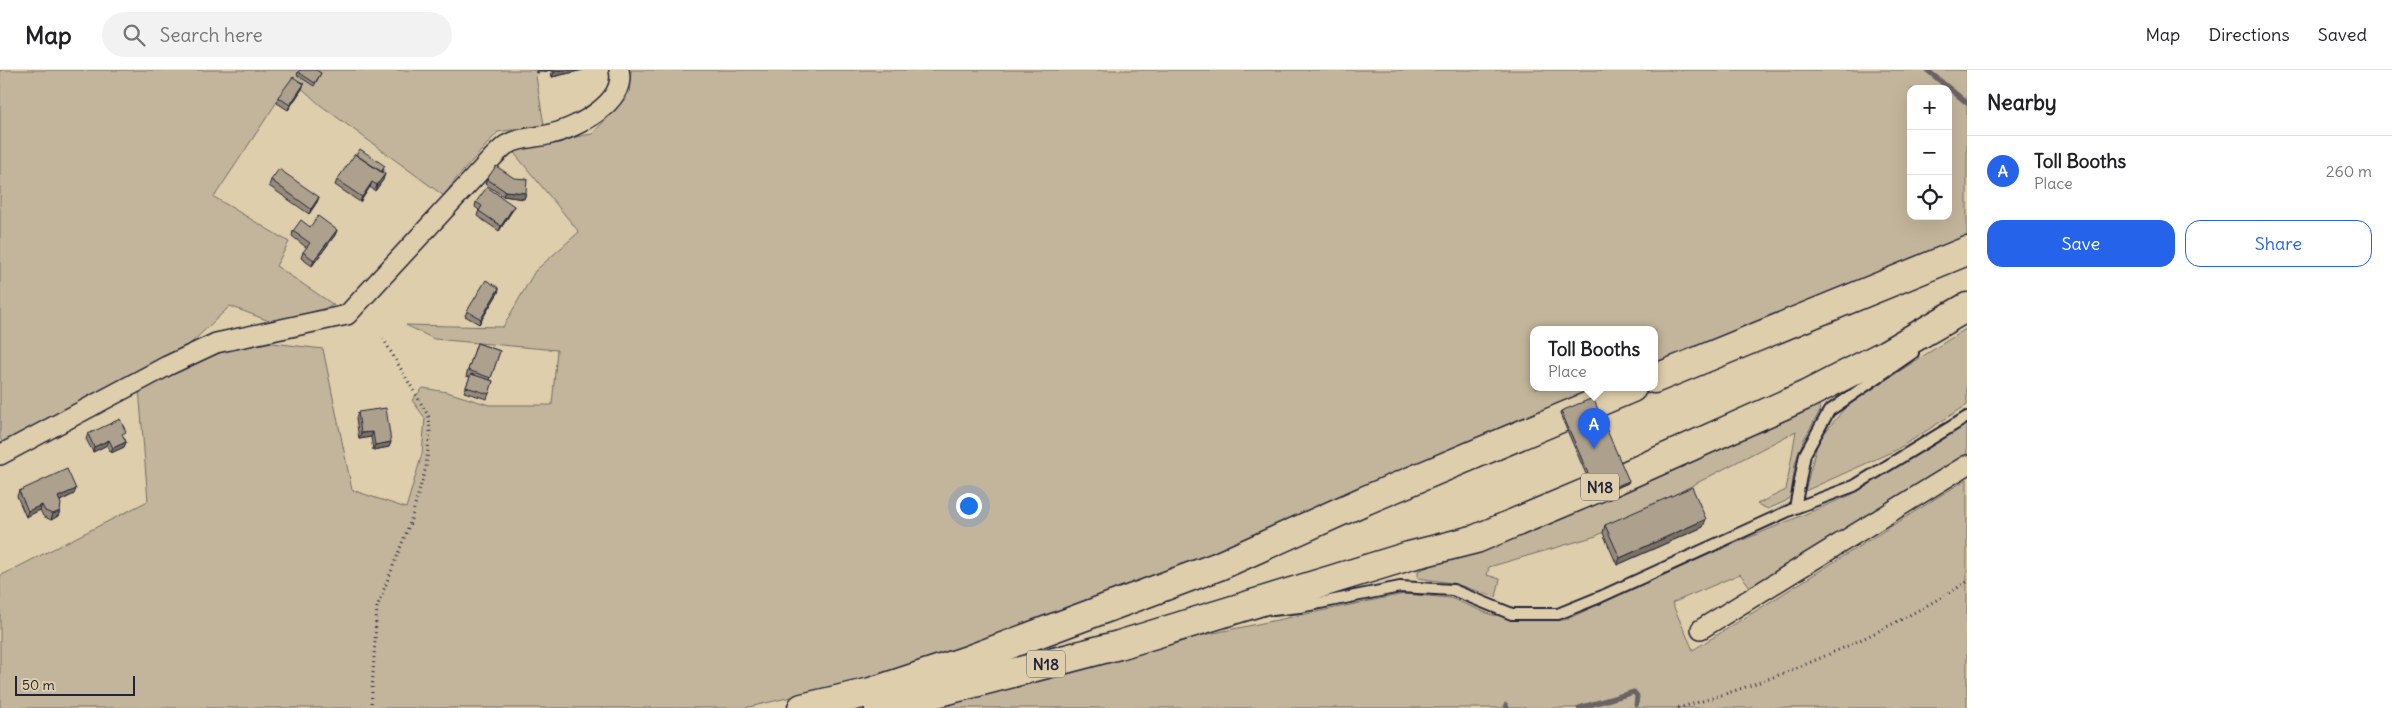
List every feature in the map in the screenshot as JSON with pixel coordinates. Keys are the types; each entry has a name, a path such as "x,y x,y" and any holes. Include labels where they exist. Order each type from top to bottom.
{"highway":[{"path":"1658,377 1967,251"},
{"name":"N18","path":"879,708 1119,645 1409,556 1476,539 1607,484 1806,395 1886,354 1967,307"},
{"name":"N18","path":"802,708 871,692 965,661 1219,566 1366,500 1625,391"}],"street":[{"path":"0,455 167,366 216,343 347,315 506,145 518,140 553,134 579,124 612,100 621,78 619,70"},
{"path":"1700,629 1967,465"}],"lane":[{"path":"1795,508 1805,454 1829,411 1926,344 1967,312"},
{"path":"1212,616 1300,607 1400,587 1452,590 1512,614 1558,614 1600,597 1795,508 1854,486 1967,417"}],"path":[{"path":"371,708 377,606 410,523 426,467 430,432 428,417 381,336"},
{"path":"1678,708 1720,697 1769,680 1851,645 1926,607 1967,582"}],"shaded area":[{"path":"0,70 535,70 544,125 498,132 455,180 444,196 319,104 292,79 214,197 289,242 276,266 334,305 277,324 230,306 188,346 3,442 0,439"},
{"path":"631,70 1967,70 1967,236 1658,367 1658,326 1530,326 1530,391 1604,391 1504,435 971,654 745,708 0,708 0,576 148,501 139,388 214,355 256,341 323,349 352,490 406,508 422,454 425,418 412,400 423,388 447,392 489,405 552,405 557,350 434,339 406,325 503,327 535,271 579,232 511,149 592,134 629,95"},
{"path":"1967,328 1967,405 1896,450 1805,491 1818,441 1848,404"},
{"path":"1817,397 1820,411 1803,441 1795,464 1791,495 1786,501 1768,509 1757,504 1786,490 1796,431 1596,536 1489,567 1487,575 1500,579 1496,597 1452,583 1418,578 1418,571 1656,476"},
{"path":"1967,422 1967,458 1751,588 1740,574 1672,603 1693,650 1967,479 1967,708 912,708 1160,644 1404,594 1450,598 1492,615 1565,620 1712,553 1851,495"}],"building":[{"path":"300,70 316,70 321,73 315,83 298,72"},
{"path":"293,77 304,84 290,105 278,97"},
{"path":"360,149 385,166 381,172 356,155"},
{"path":"355,154 385,174 377,185 372,182 362,197 337,180"},
{"path":"496,166 514,178 527,179 526,193 505,191 487,179"},
{"path":"279,169 319,197 311,209 271,180"},
{"path":"487,187 514,206 501,226 479,211 482,206 476,202"},
{"path":"318,216 337,230 314,260 303,252 310,243 293,231 301,220 310,227"},
{"path":"486,280 499,288 481,319 467,311"},
{"path":"477,343 500,351 491,378 468,370"},
{"path":"471,374 493,381 489,394 466,387"},
{"path":"1593,398 1629,481 1597,494 1561,411"},
{"path":"386,408 391,442 375,445 373,432 361,433 358,412"},
{"path":"120,419 126,432 122,434 126,442 113,448 109,440 94,447 88,434"},
{"path":"67,469 76,489 58,497 61,504 60,511 53,514 45,511 42,505 28,511 19,491"},
{"path":"1692,487 1706,519 1620,558 1605,525"}],"waterway":[{"path":"1927,70 1967,103"},
{"path":"1579,708 1634,692 1637,696 1636,705"}],"place":[{"name":"Toll Booths","path":"1594,449"}]}
